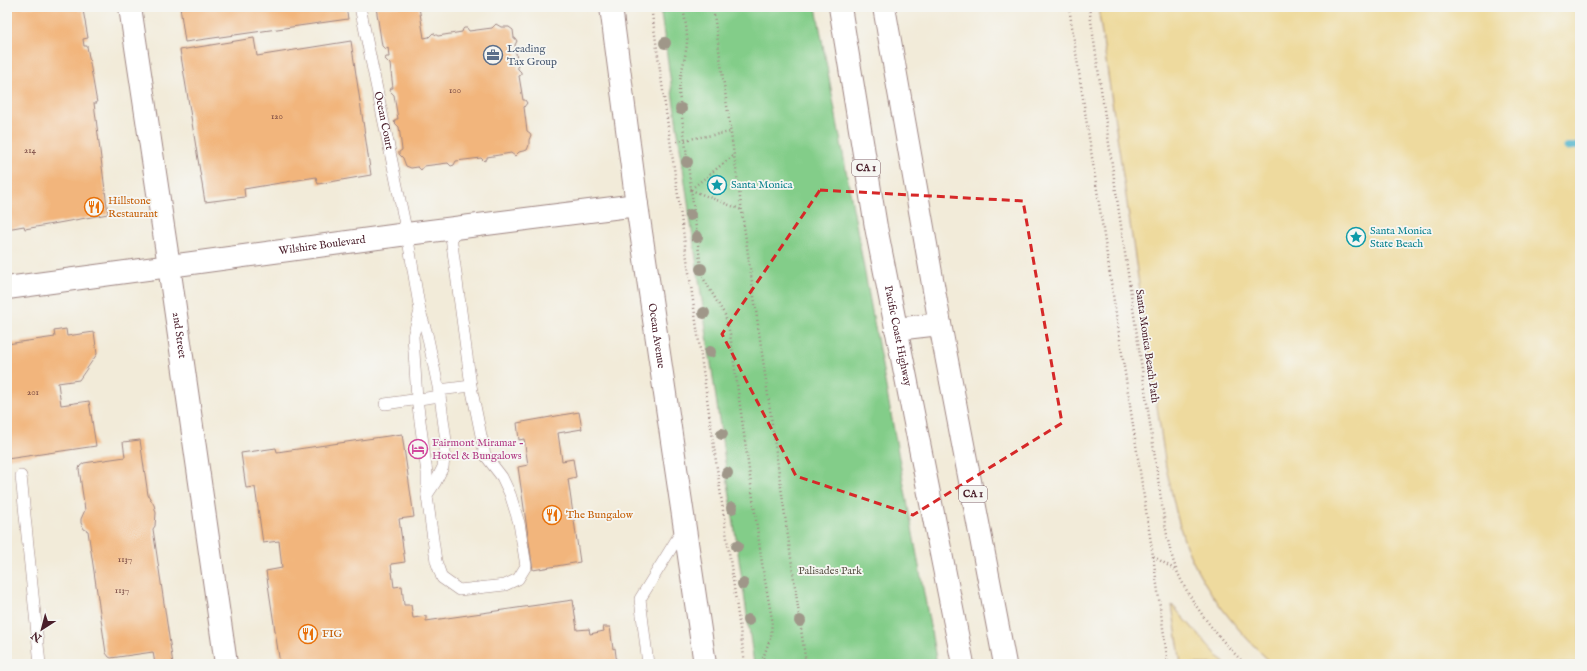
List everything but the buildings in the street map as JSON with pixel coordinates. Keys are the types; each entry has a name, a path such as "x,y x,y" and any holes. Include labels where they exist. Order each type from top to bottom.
{"main road":[{"name":"2nd Street","path":"130,7 226,664"},
{"name":"Ocean Avenue","path":"611,7 637,205 686,525 705,664"},
{"name":"Pacific Coast Highway","path":"840,7 876,226 963,664"},
{"name":"CA 1","path":"884,7 940,324 1006,664"},
{"name":"Wilshire Boulevard","path":"7,288 407,234 637,205"},
{"path":"896,329 940,324"}],"lane":[{"name":"Ocean Court","path":"360,7 407,234 420,311 440,393 446,441 443,467 427,496"},
{"path":"420,311 413,336 418,399 427,473 427,496 436,560 442,578 459,590 505,585 518,579 526,566 520,522 502,477 484,455 471,386 450,229"},
{"path":"385,404 418,399 471,386"},
{"path":"21,476 40,664"},
{"path":"648,664 640,599 686,525"}],"path":[{"path":"651,7 745,664"},
{"path":"683,7 687,47 679,82 679,93 702,276 725,315 730,334 763,570 772,619 771,636 762,661"},
{"path":"713,7 806,664"},
{"path":"1069,7 1153,556 1168,664"},
{"name":"Santa Monica Beach Path","path":"1089,7 1168,539 1177,571 1192,599 1212,628 1245,664"},
{"path":"677,141 731,132"},
{"path":"691,190 734,155"},
{"path":"691,190 742,210"},
{"path":"691,240 697,240"},
{"path":"1153,556 1177,571"}],"highlighted area":[{"path":"820,190 1023,201 1062,423 913,515 796,476 722,334"}],"green space":[{"name":"Palisades Park","path":"660,7 816,7 937,664 754,664"}],"sand":[{"name":"Santa Monica State Beach","path":"1098,7 1580,7 1580,664 1273,664 1247,639 1223,610 1202,578 1186,546 1177,517 1166,467"},
{"path":"1172,605 1225,664 1181,664"}],"waterway":[{"path":"1567,147 1580,146"}],"place":[{"name":"Leading Tax Group","path":"493,55"},
{"name":"Santa Monica","path":"717,185"},
{"name":"Hillstone Restaurant","path":"94,207"},
{"name":"Santa Monica State Beach","path":"1356,237"},
{"name":"Fairmont Miramar - Hotel & Bungalows","path":"418,449"},
{"name":"The Bungalow","path":"552,515"},
{"name":"FIG","path":"308,634"}]}
